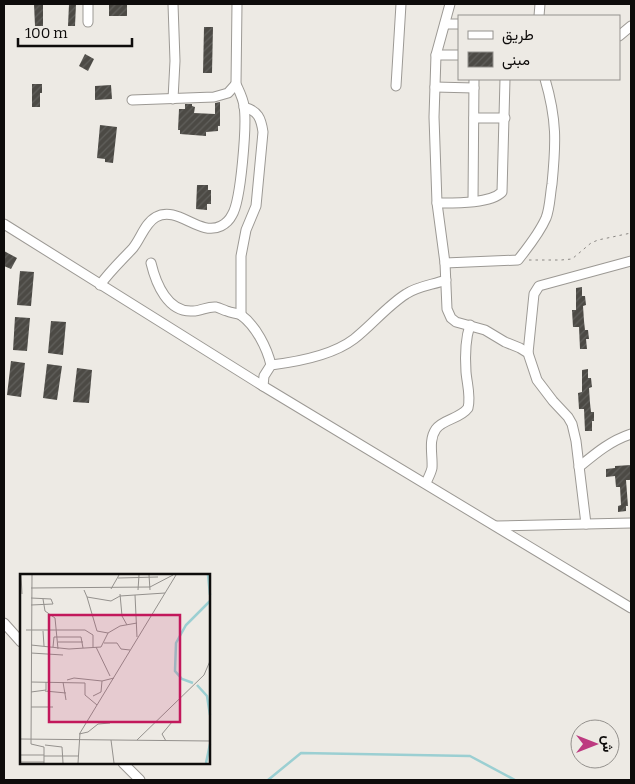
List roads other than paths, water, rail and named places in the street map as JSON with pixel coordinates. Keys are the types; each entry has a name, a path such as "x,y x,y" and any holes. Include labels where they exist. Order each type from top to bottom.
{"street":[{"path":"88,4 88,22"},
{"path":"173,4 175,60 173,99"},
{"path":"100,285 114,266 132,248 150,222 157,216 171,214 209,229 220,226 228,221 233,214 243,151 244,106 242,96 236,84 237,4"},
{"path":"396,86 401,4"},
{"path":"450,4 436,55 434,117 437,203 445,263 448,309 451,318 462,324 485,330 528,353"},
{"path":"445,24 458,24"},
{"path":"620,35 631,26"},
{"path":"436,55 458,55"},
{"path":"437,203 492,198 502,192 505,80"},
{"path":"445,263 518,260 542,226 547,216 556,136 552,104 545,80"},
{"path":"435,87 474,83 473,201"},
{"path":"132,100 214,97 228,93 236,84"},
{"path":"241,315 241,256 246,230 256,206 263,132 258,114 244,106"},
{"path":"474,118 505,118"},
{"path":"4,224 263,386 631,608"},
{"path":"586,524 576,441 572,424 537,380 528,353 534,294 539,286 631,261"},
{"path":"152,263 154,274 167,299 179,310 191,312 216,307 241,315 251,325 271,365"},
{"path":"263,386 264,376 271,365 299,361 342,347 354,339 404,295 419,287 446,280"},
{"path":"426,483 432,470 432,439 434,432 437,427 456,418 468,408 469,390 466,373 466,346 470,325"},
{"path":"579,467 615,440 631,434"},
{"path":"495,526 631,523"},
{"path":"4,623 20,641"},
{"path":"124,764 140,780"}],"waterway":[{"path":"268,780 301,753 470,756 515,780"}]}
